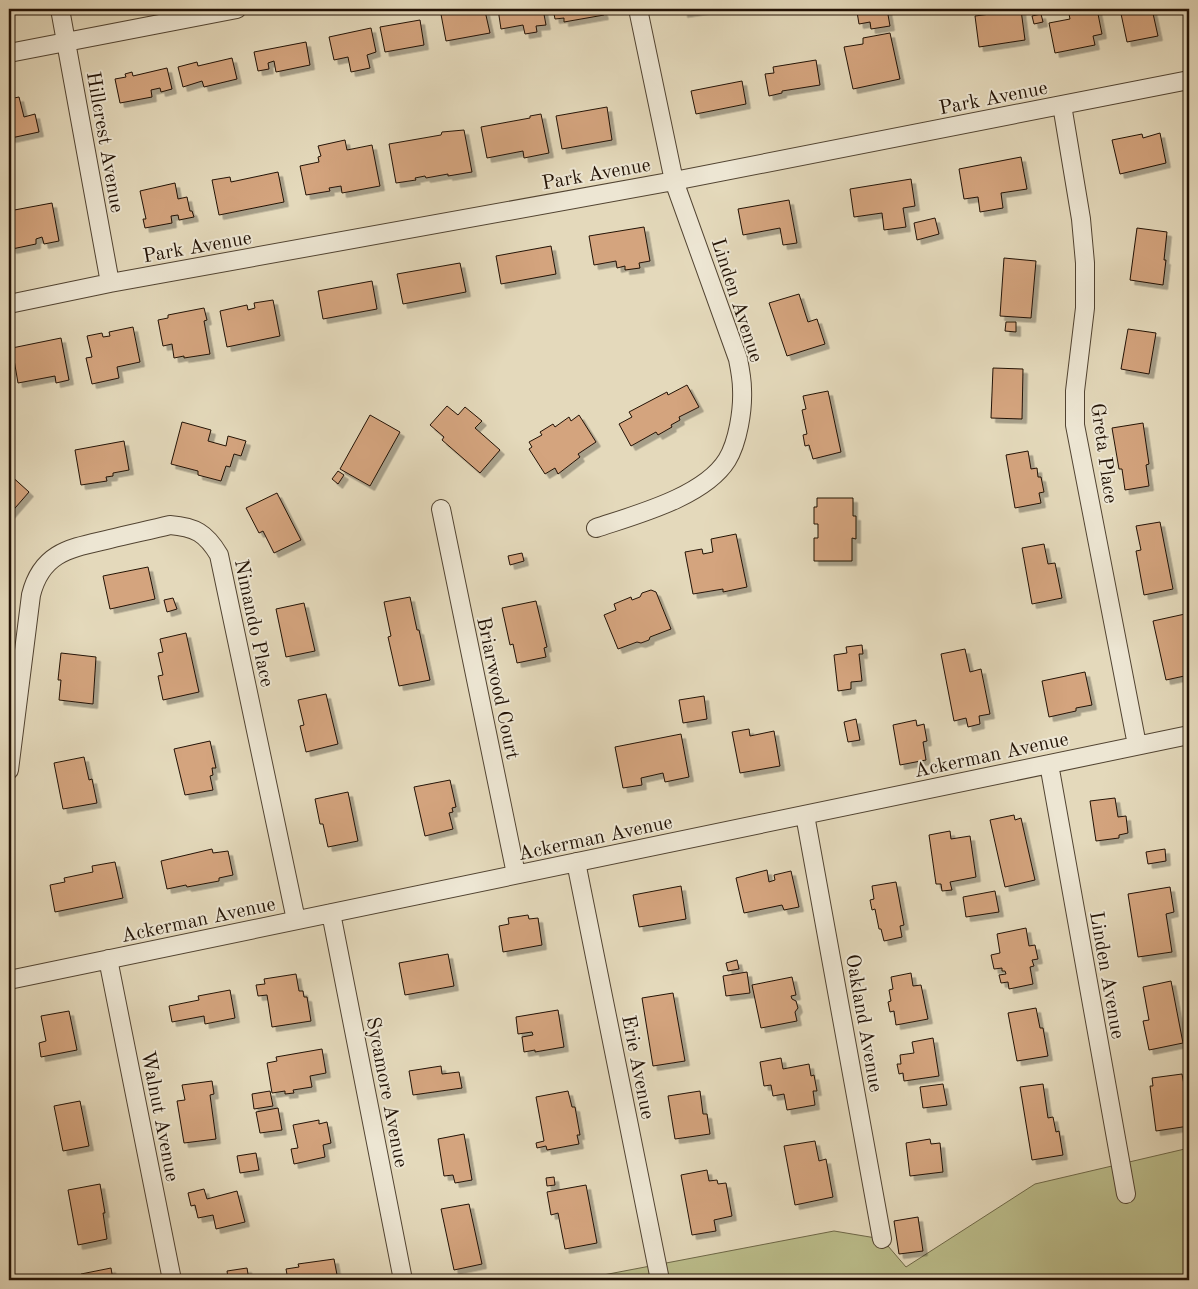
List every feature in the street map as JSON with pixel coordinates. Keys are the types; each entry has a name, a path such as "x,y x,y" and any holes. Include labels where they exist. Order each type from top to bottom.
{"street":[{"name":"Hillcrest Avenue","path":"60,9 110,283"},
{"path":"9,53 237,9"},
{"name":"Linden Avenue","path":"596,528 661,506 717,473 727,460 734,444 741,413 742,388 738,359 674,181 638,9"},
{"name":"Park Avenue","path":"9,304 110,283 674,181 1189,80"},
{"name":"Greta Place","path":"1062,105 1081,219 1085,263 1085,308 1075,391 1075,425 1137,746"},
{"name":"Briarwood Court","path":"441,510 516,874"},
{"name":"Nimando Place","path":"9,770 31,595 42,570 53,558 70,548 170,525 187,526 200,532 212,543 219,555 296,920"},
{"name":"Ackerman Avenue","path":"9,980 1189,735"},
{"name":"Linden Avenue","path":"1049,764 1126,1194"},
{"name":"Oakland Avenue","path":"805,815 882,1239"},
{"name":"Erie Avenue","path":"576,862 660,1280"},
{"name":"Sycamore Avenue","path":"331,913 403,1280"},
{"name":"Walnut Avenue","path":"108,959 172,1280"}],"green space":[{"path":"1189,1148 1189,1280 577,1280 834,1231 882,1239 906,1267 1035,1184"}],"building":[{"path":"440,9 465,9 465,11 475,9 476,12 485,11 490,33 446,41"},
{"path":"498,9 543,9 546,25 536,26 537,32 525,34 523,25 501,29"},
{"path":"553,9 602,9 604,15 564,22 564,18 555,19"},
{"path":"683,9 708,9 683,13"},
{"path":"867,9 887,9 890,26 871,29 870,22 859,24 857,12"},
{"path":"1068,9 1097,9 1102,34 1093,36 1095,45 1055,53 1049,23 1070,19"},
{"path":"1120,9 1152,9 1158,36 1127,42"},
{"path":"1021,10 1025,40 979,47 975,16"},
{"path":"1041,14 1043,22 1034,24 1032,16"},
{"path":"420,20 424,45 385,52 380,27"},
{"path":"371,28 376,52 367,55 370,68 351,72 348,57 334,60 329,37"},
{"path":"890,33 900,79 853,89 844,47 863,44 863,38"},
{"path":"306,42 310,65 276,72 274,61 268,63 269,69 258,71 254,52"},
{"path":"232,58 237,79 204,87 202,81 183,87 178,67 197,62 198,66"},
{"path":"816,60 820,85 782,91 782,93 769,96 765,74 774,73 773,67"},
{"path":"167,68 172,89 161,92 160,88 151,90 152,97 120,103 115,79 126,77 125,74 132,72 133,76"},
{"path":"742,81 746,104 696,114 691,91"},
{"path":"19,97 24,117 35,114 39,132 11,138 9,99"},
{"path":"607,107 612,140 562,149 556,116"},
{"path":"541,114 549,153 524,158 523,151 487,158 481,127 530,118 530,116"},
{"path":"464,130 472,172 426,178 425,176 415,178 416,180 396,183 389,144 441,135 442,132"},
{"path":"1160,133 1166,163 1120,174 1112,140 1142,134 1143,138"},
{"path":"345,140 347,150 372,145 380,186 342,193 341,186 329,188 330,191 306,195 300,166 319,162 318,157 321,156 318,146"},
{"path":"1021,157 1027,189 1001,193 1003,208 980,212 978,197 964,199 959,169"},
{"path":"278,172 284,202 219,215 212,180 230,177 231,182"},
{"path":"911,179 915,206 903,208 906,227 884,230 882,213 854,217 850,189"},
{"path":"175,183 178,199 187,197 190,211 192,211 194,217 179,220 178,215 171,216 172,223 145,228 143,219 146,219 140,191"},
{"path":"789,200 797,243 783,245 780,228 743,235 738,209"},
{"path":"52,203 59,241 44,244 42,237 36,239 36,244 12,249 9,233 9,211"},
{"path":"935,218 939,234 917,240 914,223"},
{"path":"644,227 650,261 639,263 640,268 625,270 625,266 617,268 616,261 594,265 589,236"},
{"path":"1137,228 1167,232 1163,285 1130,280"},
{"path":"551,246 556,274 501,284 496,256"},
{"path":"1004,258 1036,261 1031,318 1000,316"},
{"path":"460,263 466,292 403,304 397,274"},
{"path":"372,281 377,309 323,319 318,291"},
{"path":"799,294 808,322 817,319 825,344 787,356 769,303"},
{"path":"273,300 280,336 227,347 220,311 247,305 248,310 255,308 254,303"},
{"path":"204,308 207,320 204,321 210,354 174,358 172,344 163,346 158,320 168,318 168,315"},
{"path":"1006,322 1016,322 1016,332 1005,331"},
{"path":"133,327 140,362 117,367 119,378 92,384 86,358 92,357 87,336 102,333 103,337 110,336 109,332"},
{"path":"1128,329 1156,333 1149,374 1121,369"},
{"path":"61,338 69,380 56,383 55,376 18,383 12,348"},
{"path":"993,368 1023,369 1022,419 991,418"},
{"path":"687,385 699,407 679,417 680,420 671,425 672,427 658,435 656,432 631,446 619,424 632,417 629,412 667,392 668,395"},
{"path":"828,391 841,452 813,459 809,445 805,446 803,435 807,434 802,410 806,409 803,396"},
{"path":"447,406 458,415 465,407 482,421 475,428 500,450 480,473 442,440 444,437 430,425"},
{"path":"370,415 400,432 370,486 340,469"},
{"path":"579,415 596,442 578,454 580,457 558,474 555,468 545,474 529,449 532,447 529,442 542,435 540,432 553,424 555,427 569,417 571,421"},
{"path":"182,422 211,430 208,441 226,446 228,436 246,441 241,456 234,454 230,467 226,466 221,481 198,475 198,471 171,464"},
{"path":"1143,423 1149,464 1146,465 1149,486 1125,490 1122,469 1119,469 1112,428"},
{"path":"124,441 129,470 113,473 113,476 106,477 107,481 81,485 75,450"},
{"path":"1028,451 1031,469 1037,468 1038,477 1041,477 1044,492 1039,493 1041,503 1015,508 1006,455"},
{"path":"338,471 344,475 338,484 332,479"},
{"path":"9,474 29,492 9,515"},
{"path":"277,493 301,540 274,553 263,531 259,533 246,508"},
{"path":"817,498 853,498 853,516 856,516 856,539 852,538 852,561 814,561 814,538 818,538 818,524 814,524 814,507 817,507"},
{"path":"1160,522 1173,589 1144,595 1136,551 1141,550 1136,526"},
{"path":"736,534 747,587 723,592 723,589 693,594 685,552 702,549 703,554 713,552 711,539"},
{"path":"1044,544 1048,564 1055,563 1062,598 1032,604 1022,548"},
{"path":"522,553 524,561 510,565 508,556"},
{"path":"148,567 155,599 110,609 103,576"},
{"path":"651,590 656,592 671,629 650,637 649,640 618,649 604,615 616,610 614,604 631,597 632,600 640,597 642,593"},
{"path":"410,597 430,680 399,686 388,637 391,636 384,602"},
{"path":"173,598 177,609 167,612 164,600"},
{"path":"536,601 547,647 544,648 546,657 517,663 513,644 510,645 502,608"},
{"path":"304,603 315,651 286,657 276,609"},
{"path":"1185,614 1189,634 1189,675 1166,680 1153,621"},
{"path":"186,633 199,692 163,700 158,676 163,675 158,653 163,652 160,639"},
{"path":"862,645 863,654 859,654 862,681 851,682 851,689 838,691 834,655 847,653 846,647"},
{"path":"965,649 970,672 981,669 990,714 979,716 980,724 968,727 966,718 954,721 941,654"},
{"path":"61,653 96,657 93,704 59,700 61,680 58,680"},
{"path":"1085,672 1092,705 1049,717 1042,681"},
{"path":"326,694 338,744 306,752 300,726 304,725 298,700"},
{"path":"704,696 707,719 683,723 679,700"},
{"path":"856,719 860,740 848,742 844,722"},
{"path":"916,720 917,726 924,724 927,741 923,742 926,760 900,765 893,725"},
{"path":"749,729 750,736 774,731 780,766 740,773 732,732"},
{"path":"681,734 689,777 665,782 663,773 641,778 642,785 623,788 615,747"},
{"path":"210,741 216,768 212,768 213,775 210,776 213,790 185,795 174,749"},
{"path":"84,757 89,780 92,779 97,803 63,809 54,763"},
{"path":"450,780 456,807 452,808 453,812 449,813 453,829 425,836 414,787"},
{"path":"348,792 358,841 328,847 323,824 320,824 315,799"},
{"path":"1115,798 1118,817 1126,816 1128,833 1119,835 1119,838 1096,841 1090,801"},
{"path":"1014,815 1015,820 1021,818 1035,880 1005,887 990,820"},
{"path":"950,831 951,839 970,836 976,877 950,882 952,890 942,891 941,884 936,884 929,835"},
{"path":"212,849 213,853 228,851 233,875 219,878 219,881 167,889 161,861"},
{"path":"1165,849 1166,861 1148,864 1146,852"},
{"path":"115,862 123,898 55,912 50,885 65,882 64,878 93,872 92,866"},
{"path":"767,870 769,882 775,880 774,875 791,871 799,907 784,910 782,905 744,913 736,878"},
{"path":"896,882 904,925 900,926 902,937 884,941 881,929 879,929 875,909 872,910 870,900 874,899 872,886"},
{"path":"681,886 686,919 639,927 633,895"},
{"path":"1170,887 1174,912 1166,914 1172,952 1138,957 1128,894"},
{"path":"995,891 999,912 966,917 963,897"},
{"path":"528,915 529,919 538,918 542,945 503,952 499,926 509,924 508,918"},
{"path":"1026,928 1029,946 1035,945 1038,959 1032,960 1034,966 1030,967 1033,984 1009,989 1008,982 1001,983 999,975 1006,974 1005,971 1002,971 1002,968 994,969 991,955 1000,953 997,934"},
{"path":"448,954 454,986 405,995 399,963"},
{"path":"737,960 739,969 728,971 726,963"},
{"path":"747,972 750,993 726,996 723,976"},
{"path":"911,973 913,986 921,985 928,1019 896,1025 894,1011 890,1012 888,1002 891,1001 889,990 893,989 891,977"},
{"path":"296,974 299,991 303,991 304,997 307,997 311,1021 272,1027 267,995 258,996 256,985 265,984 264,979"},
{"path":"792,977 796,995 791,996 796,1001 798,1008 795,1012 797,1021 761,1028 752,985"},
{"path":"1171,981 1183,1043 1149,1050 1143,1021 1149,1020 1143,987"},
{"path":"230,990 235,1018 205,1024 204,1016 172,1022 169,1006 199,1000 198,996"},
{"path":"673,993 685,1061 653,1066 642,998"},
{"path":"1036,1008 1040,1028 1043,1028 1048,1056 1017,1061 1008,1013"},
{"path":"558,1010 564,1047 524,1052 522,1037 533,1035 532,1032 518,1034 516,1017"},
{"path":"69,1011 77,1050 41,1057 39,1043 46,1041 41,1016"},
{"path":"933,1038 939,1076 904,1081 903,1073 899,1074 897,1064 901,1064 900,1055 914,1053 912,1042"},
{"path":"322,1049 326,1073 310,1076 312,1087 293,1090 294,1093 285,1094 285,1091 272,1093 267,1063 277,1061 276,1057"},
{"path":"781,1058 783,1069 809,1064 811,1076 814,1075 817,1091 813,1091 815,1105 787,1110 784,1094 773,1096 771,1085 764,1086 760,1062"},
{"path":"441,1066 442,1074 459,1072 462,1088 413,1095 409,1071"},
{"path":"1182,1074 1185,1090 1189,1089 1189,1104 1187,1104 1189,1126 1156,1131 1150,1086 1153,1086 1152,1078"},
{"path":"212,1081 214,1094 210,1095 216,1139 184,1143 177,1101 185,1100 182,1085"},
{"path":"943,1084 947,1105 923,1108 920,1087"},
{"path":"1043,1084 1048,1118 1053,1117 1056,1132 1059,1131 1063,1155 1032,1160 1020,1087"},
{"path":"270,1091 273,1106 254,1109 252,1094"},
{"path":"568,1091 572,1107 575,1107 580,1135 577,1135 579,1144 547,1150 546,1146 537,1148 536,1143 544,1141 536,1097"},
{"path":"700,1091 703,1114 707,1114 710,1134 675,1139 668,1096"},
{"path":"80,1101 89,1146 63,1151 54,1106"},
{"path":"278,1108 282,1130 260,1133 256,1112"},
{"path":"319,1120 319,1124 327,1122 331,1143 323,1145 325,1157 294,1164 291,1149 298,1148 293,1125"},
{"path":"464,1134 472,1180 455,1183 453,1175 444,1176 438,1139"},
{"path":"930,1139 931,1144 940,1143 943,1172 910,1176 906,1143"},
{"path":"815,1141 819,1161 826,1159 833,1197 795,1205 784,1146"},
{"path":"256,1153 259,1170 240,1173 237,1156"},
{"path":"707,1170 709,1181 717,1180 718,1184 726,1183 732,1216 714,1220 716,1231 692,1235 681,1175"},
{"path":"554,1177 555,1185 547,1186 546,1178"},
{"path":"100,1184 107,1239 78,1245 68,1190"},
{"path":"586,1185 597,1243 565,1249 558,1213 551,1215 547,1192"},
{"path":"204,1189 207,1199 237,1191 245,1222 216,1229 213,1215 198,1218 195,1205 191,1206 188,1193"},
{"path":"469,1204 482,1264 454,1270 441,1209"},
{"path":"918,1217 923,1251 899,1254 894,1221"},
{"path":"334,1259 338,1280 288,1280 286,1269 299,1267 298,1264"},
{"path":"111,1268 113,1280 83,1280 81,1274"},
{"path":"247,1268 249,1280 212,1280 228,1278 227,1271"}]}
